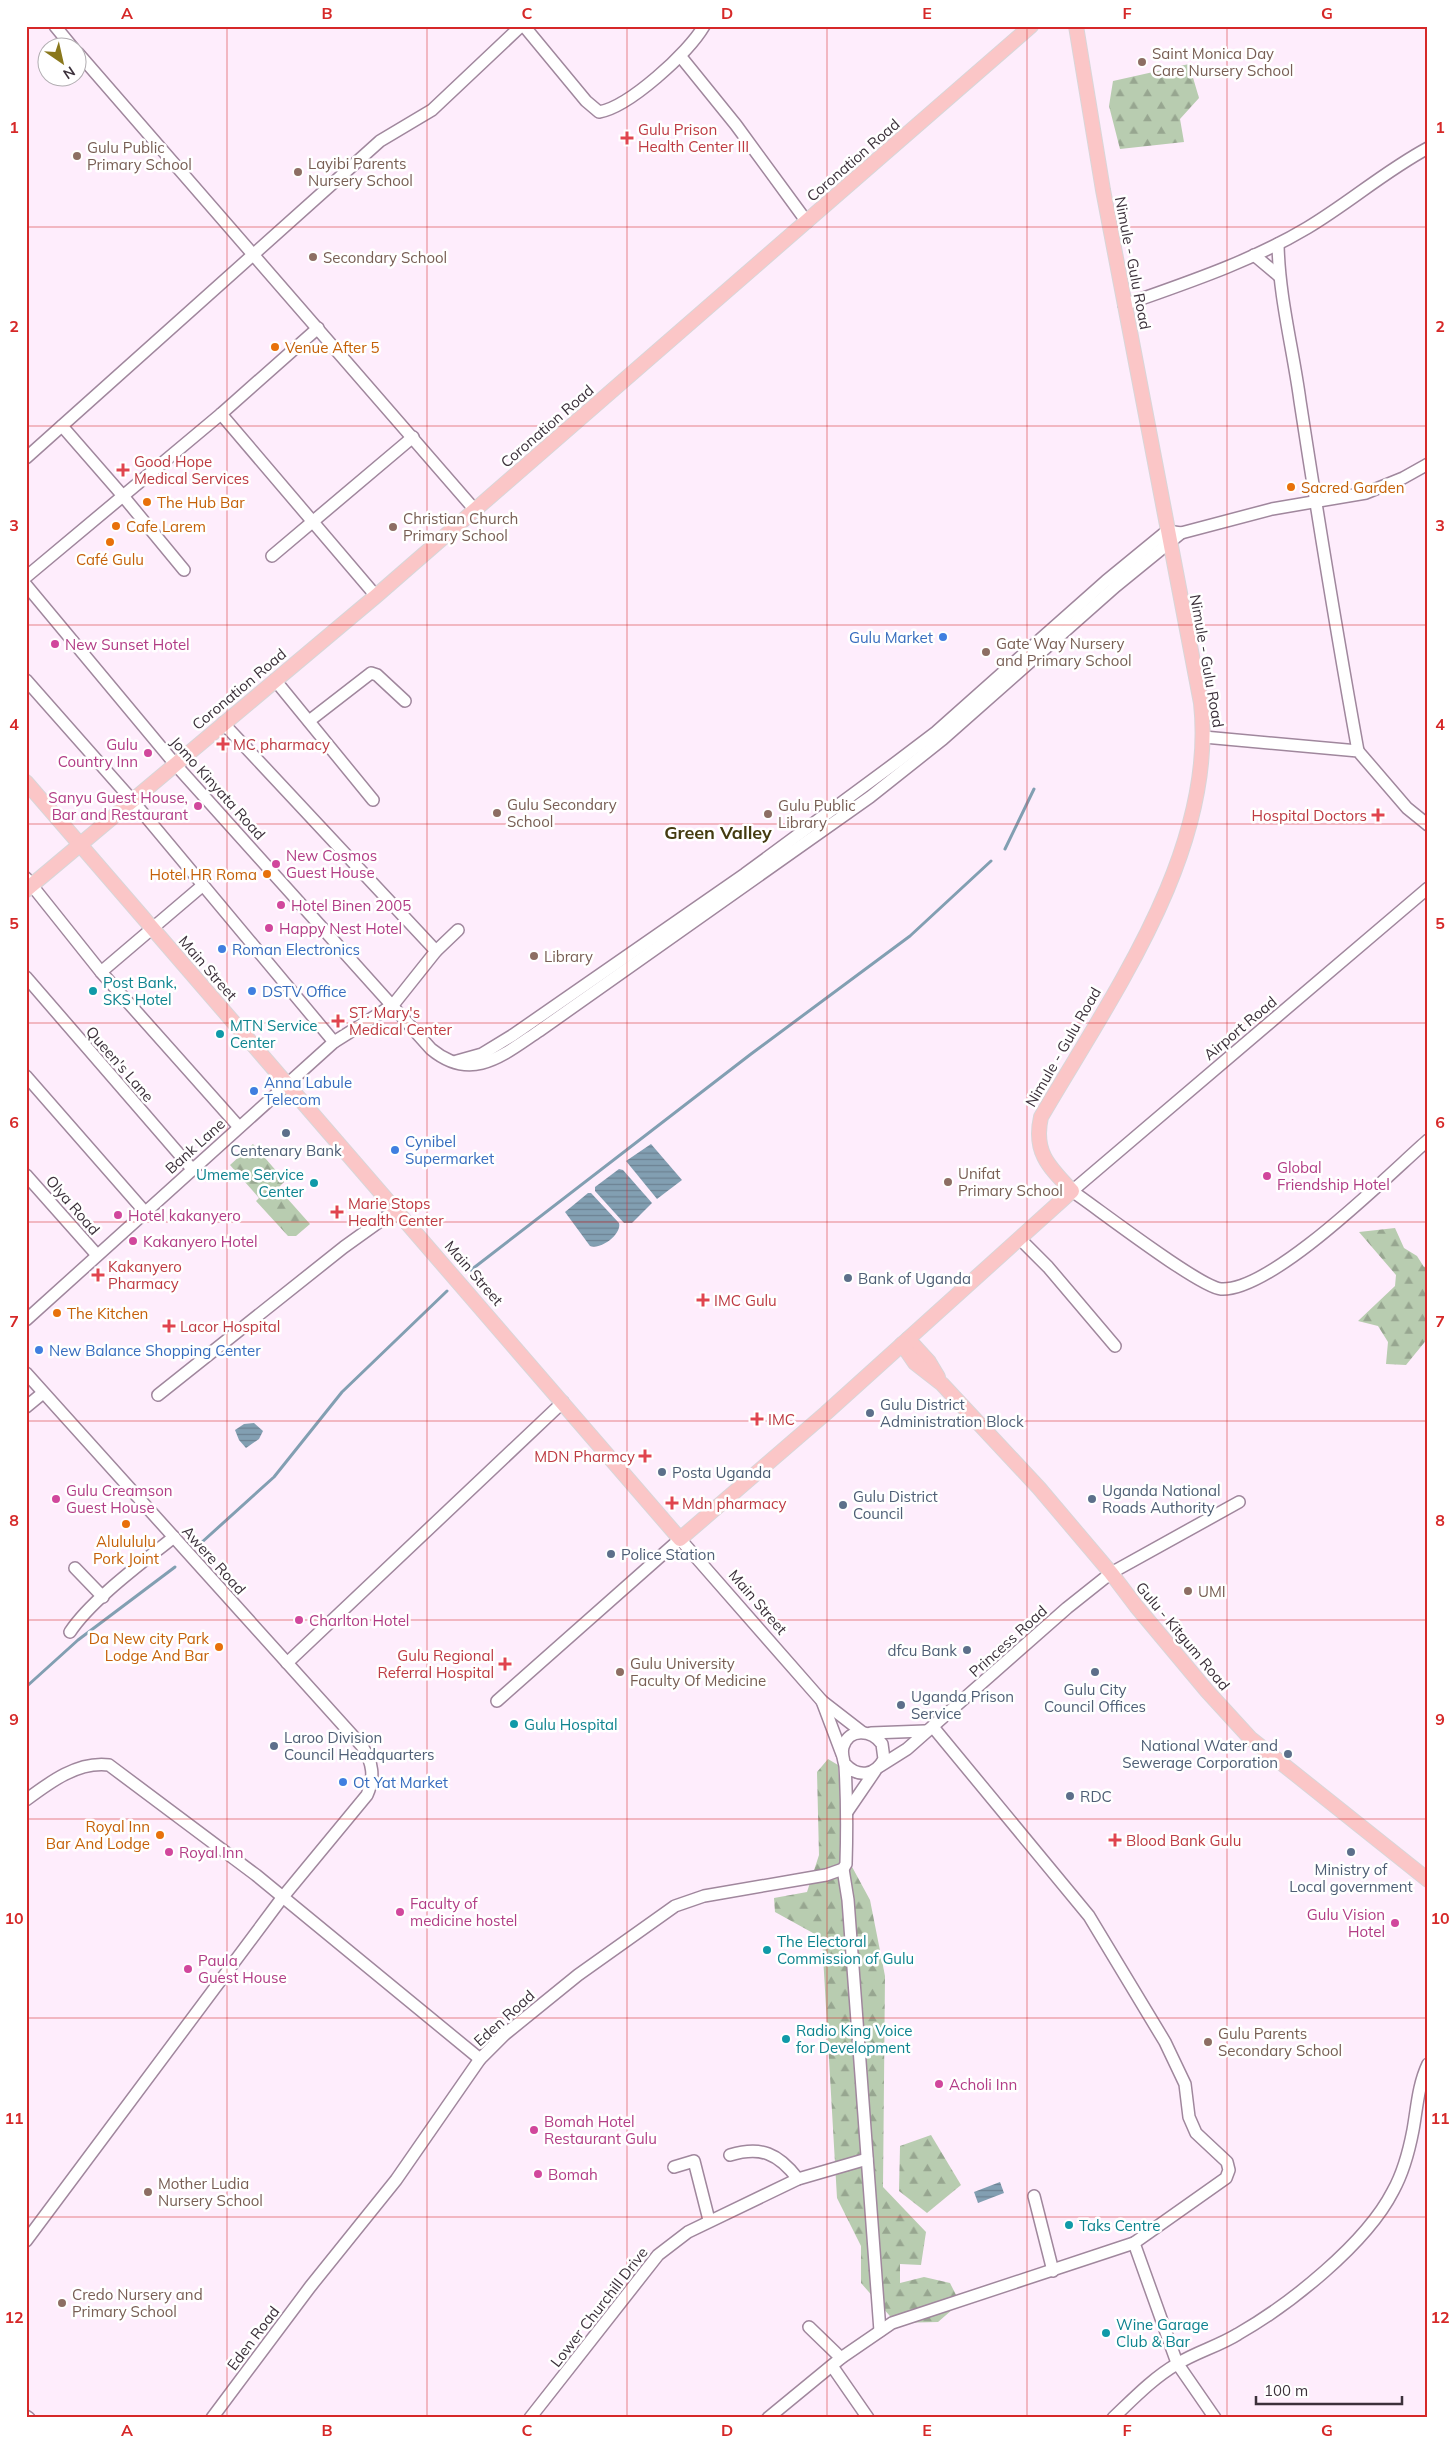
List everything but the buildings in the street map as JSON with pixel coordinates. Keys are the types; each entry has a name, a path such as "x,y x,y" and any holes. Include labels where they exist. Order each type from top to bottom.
{"main road":[{"name":"Coronation Road","path":"28,884 80,845 376,596 1031,26"},
{"name":"Nimule - Gulu Road","path":"1072,1191 1043,1156 1038,1142 1041,1117 1142,943 1165,894 1199,787 1204,737 1172,536 1102,190 1076,26"},
{"name":"Main Street","path":"26,782 286,1085 397,1209 680,1538"},
{"path":"680,1538 905,1342 1072,1191"},
{"path":"886,1358 922,1363 925,1324"},
{"name":"Gulu - Kitgum Road","path":"905,1342 922,1363 1039,1488 1112,1573 1207,1691 1250,1738 1428,1880"}],"street":[{"path":"55,26 65,38"},
{"path":"28,453 62,426 380,141 432,110 523,26 586,101 600,112 620,106 681,57 704,26"},
{"path":"681,57 736,125 807,222"},
{"path":"88,65 252,255 413,437 474,510"},
{"path":"1124,305 1215,272 1278,244 1342,206 1382,175 1428,148"},
{"path":"1278,244 1279,276 1358,751 1407,808 1428,825"},
{"path":"1254,255 1279,276"},
{"path":"26,577 221,414 318,328"},
{"path":"221,414 314,520 376,596"},
{"path":"62,426 184,570"},
{"path":"272,556 413,437"},
{"path":"1172,536 1210,524 1315,500 1366,493 1379,489 1428,464"},
{"name":"Jomo Kinyata Road","path":"26,585 175,764 431,1049 451,1062 482,1054 513,1036 810,833 936,732 1106,581 1172,536"},
{"path":"309,721 370,672 377,675 405,701"},
{"path":"26,680 132,800 334,1042"},
{"path":"275,680 373,800"},
{"path":"223,723 436,950"},
{"path":"1204,737 1358,751"},
{"path":"28,884 101,972 239,1127"},
{"path":"101,972 202,886"},
{"name":"Airport Road","path":"1072,1191 1428,888"},
{"name":"Bank Lane","path":"26,1320 334,1042 393,1005 436,950 458,930"},
{"name":"Queen's Lane","path":"26,978 192,1169"},
{"path":"26,1076 145,1212"},
{"path":"1072,1191 1210,1285 1220,1289 1234,1287 1247,1284 1295,1255 1349,1212 1428,1140"},
{"name":"Olya Road","path":"26,1175 96,1255"},
{"path":"158,1395 344,1247 397,1209"},
{"path":"1020,1239 1048,1267 1114,1346"},
{"name":"Awere Road","path":"26,1373 362,1746 370,1758 373,1771 372,1783 367,1795 282,1898"},
{"path":"26,1408 43,1393"},
{"path":"287,1663 563,1402"},
{"name":"Princess Road","path":"877,1768 907,1749 1067,1608 1112,1573 1239,1502"},
{"path":"70,1632 77,1621 103,1597 174,1537"},
{"path":"497,1701 680,1538"},
{"name":"Main Street","path":"680,1538 822,1701"},
{"path":"75,1568 103,1597"},
{"path":"822,1701 882,1744 884,1751 877,1768 847,1812"},
{"path":"822,1701 843,1759 850,1770 858,1774 867,1774 877,1768"},
{"path":"768,2418 836,2362 892,2323 1134,2243 1226,2178 1229,2170 1227,2162 1196,2133 1189,2117 1185,2084 1165,2042 1088,1916 929,1729 850,1736 843,1747 847,1812 846,1864 843,1869 848,1900 880,2331"},
{"path":"26,1800 74,1770 88,1765 109,1765 256,1875 480,2059"},
{"name":"Eden Road","path":"212,2418 310,2287 396,2180 480,2059 504,2035 578,1975 675,1906 704,1896 826,1875 843,1869"},
{"path":"26,2241 282,1898"},
{"path":"1113,2418 1146,2387 1177,2363 1238,2334 1289,2301 1336,2260 1372,2224 1393,2192 1405,2162 1420,2089 1428,2064"},
{"path":"730,2155 749,2149 768,2152 798,2178"},
{"name":"Lower Churchill Drive","path":"530,2418 658,2255 688,2232 709,2220 798,2178 867,2159"},
{"path":"674,2167 694,2161 709,2220"},
{"path":"1034,2196 1053,2271"},
{"path":"1134,2243 1177,2363 1215,2418"},
{"path":"808,2327 836,2362 868,2418"}],"green space":[{"path":"1189,64 1199,98 1180,119 1184,142 1120,149 1109,106 1113,81"},
{"path":"253,1144 285,1181 278,1188 310,1224 296,1236 288,1236 256,1201 259,1198 230,1165"},
{"path":"1395,1228 1404,1248 1417,1256 1424,1267 1428,1265 1428,1338 1406,1365 1386,1364 1388,1342 1378,1326 1358,1321 1395,1286 1396,1275 1359,1232"},
{"path":"828,1759 838,1765 844,1852 870,1900 885,1976 883,2187 926,2232 921,2265 900,2264 900,2283 924,2277 950,2283 960,2303 938,2322 896,2323 861,2283 861,2246 837,2198 822,1938 775,1912 774,1898 807,1892 819,1855 817,1772"},
{"path":"931,2135 961,2185 927,2213 899,2191 900,2146"}],"water":[{"path":"651,1144 682,1180 657,1199 626,1161"},
{"path":"619,1169 623,1170 652,1203 632,1223 624,1223 595,1191 595,1187"},
{"path":"588,1193 591,1193 619,1223 617,1232 610,1240 595,1247 590,1246 565,1212"},
{"path":"254,1423 263,1431 259,1439 246,1448 239,1440 235,1430 244,1424"},
{"path":"1000,2182 1004,2193 978,2203 974,2192"}],"waterway":[{"path":"1005,849 1034,789"},
{"path":"471,1270 751,1054 910,936 991,861"},
{"path":"201,1543 274,1477 342,1392 447,1291"},
{"path":"26,1687 78,1640 175,1567"}],"place":[{"name":"Saint Monica Day Care Nursery School","path":"1142,62"},
{"name":"Gulu Prison Health Center III","path":"627,138"},
{"name":"Gulu Public Primary School","path":"77,156"},
{"name":"Layibi Parents Nursery School","path":"298,172"},
{"name":"Secondary School","path":"313,257"},
{"name":"Venue After 5","path":"275,347"},
{"name":"Good Hope Medical Services","path":"123,470"},
{"name":"Sacred Garden","path":"1291,487"},
{"name":"The Hub Bar","path":"147,502"},
{"name":"Cafe Larem","path":"116,526"},
{"name":"Christian Church Primary School","path":"393,527"},
{"name":"Café Gulu","path":"110,542"},
{"name":"Gulu Market","path":"943,637"},
{"name":"New Sunset Hotel","path":"55,644"},
{"name":"Gate Way Nursery and Primary School","path":"986,652"},
{"name":"MC pharmacy","path":"223,744"},
{"name":"Gulu Country Inn","path":"148,753"},
{"name":"Sanyu Guest House, Bar and Restaurant","path":"198,806"},
{"name":"Gulu Secondary School","path":"497,813"},
{"name":"Gulu Public Library","path":"768,814"},
{"name":"Hospital Doctors","path":"1378,815"},
{"name":"New Cosmos Guest House","path":"276,864"},
{"name":"Hotel HR Roma","path":"267,874"},
{"name":"Hotel Binen 2005","path":"281,905"},
{"name":"Happy Nest Hotel","path":"269,928"},
{"name":"Roman Electronics","path":"222,949"},
{"name":"Library","path":"534,956"},
{"name":"Post Bank, SKS Hotel","path":"93,991"},
{"name":"DSTV Office","path":"252,991"},
{"name":"ST. Mary's Medical Center","path":"338,1021"},
{"name":"MTN Service Center","path":"220,1034"},
{"name":"Anna Labule Telecom","path":"254,1091"},
{"name":"Centenary Bank","path":"286,1133"},
{"name":"Cynibel Supermarket","path":"395,1150"},
{"name":"Global Friendship Hotel","path":"1267,1176"},
{"name":"Unifat Primary School","path":"948,1182"},
{"name":"Umeme Service Center","path":"314,1183"},
{"name":"Marie Stops Health Center","path":"337,1212"},
{"name":"Hotel kakanyero","path":"118,1215"},
{"name":"Kakanyero Hotel","path":"133,1241"},
{"name":"Kakanyero Pharmacy","path":"98,1275"},
{"name":"Bank of Uganda","path":"848,1278"},
{"name":"IMC Gulu","path":"703,1300"},
{"name":"The Kitchen","path":"57,1313"},
{"name":"Lacor Hospital","path":"169,1326"},
{"name":"New Balance Shopping Center","path":"39,1350"},
{"name":"Gulu District Administration Block","path":"870,1413"},
{"name":"IMC","path":"757,1419"},
{"name":"MDN Pharmcy","path":"645,1456"},
{"name":"Posta Uganda","path":"662,1472"},
{"name":"Gulu Creamson Guest House","path":"56,1499"},
{"name":"Uganda National Roads Authority","path":"1092,1499"},
{"name":"Mdn pharmacy","path":"672,1503"},
{"name":"Gulu District Council","path":"843,1505"},
{"name":"Alulululu Pork Joint","path":"126,1524"},
{"name":"Police Station","path":"611,1554"},
{"name":"UMI","path":"1188,1591"},
{"name":"Charlton Hotel","path":"299,1620"},
{"name":"Da New city Park Lodge And Bar","path":"219,1647"},
{"name":"dfcu Bank","path":"967,1650"},
{"name":"Gulu Regional Referral Hospital","path":"505,1664"},
{"name":"Gulu University Faculty Of Medicine","path":"620,1672"},
{"name":"Gulu City Council Offices","path":"1095,1672"},
{"name":"Uganda Prison Service","path":"901,1705"},
{"name":"Gulu Hospital","path":"514,1724"},
{"name":"Laroo Division Council Headquarters","path":"274,1746"},
{"name":"National Water and Sewerage Corporation","path":"1288,1754"},
{"name":"Ot Yat Market","path":"343,1782"},
{"name":"RDC","path":"1070,1796"},
{"name":"Royal Inn Bar And Lodge","path":"160,1835"},
{"name":"Blood Bank Gulu","path":"1115,1840"},
{"name":"Royal Inn","path":"169,1852"},
{"name":"Ministry of Local government","path":"1351,1852"},
{"name":"Faculty of medicine hostel","path":"400,1912"},
{"name":"Gulu Vision Hotel","path":"1395,1923"},
{"name":"The Electoral Commission of Gulu","path":"767,1950"},
{"name":"Paula Guest House","path":"188,1969"},
{"name":"Radio King Voice for Development","path":"786,2039"},
{"name":"Gulu Parents Secondary School","path":"1208,2042"},
{"name":"Acholi Inn","path":"939,2084"},
{"name":"Bomah Hotel Restaurant Gulu","path":"534,2130"},
{"name":"Bomah","path":"538,2174"},
{"name":"Mother Ludia Nursery School","path":"148,2192"},
{"name":"Taks Centre","path":"1069,2225"},
{"name":"Credo Nursery and Primary School","path":"62,2303"},
{"name":"Wine Garage Club & Bar","path":"1106,2333"}],"district":[{"name":"Green Valley","path":"718,832"}]}
